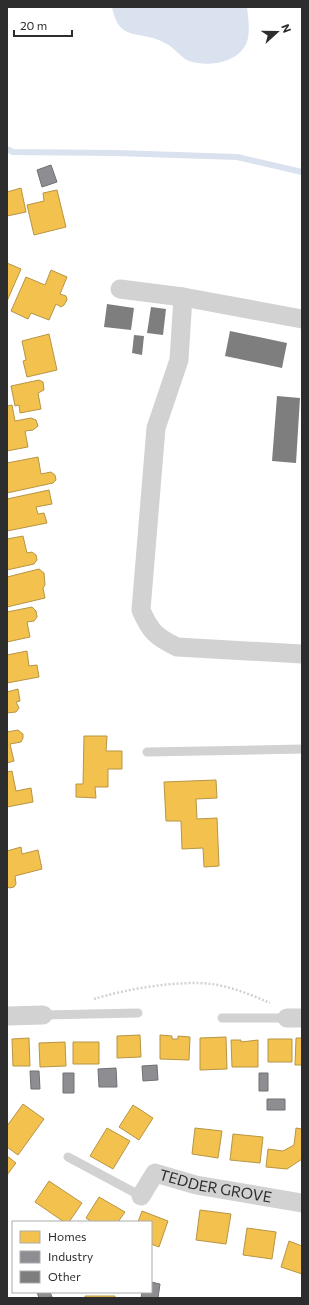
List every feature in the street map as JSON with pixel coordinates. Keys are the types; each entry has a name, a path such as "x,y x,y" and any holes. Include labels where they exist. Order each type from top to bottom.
{"street":[{"path":"120,289 184,297 302,319"},
{"path":"184,297 179,360 156,428 141,610 148,627 161,640 176,647 302,654"},
{"path":"7,1016 43,1015"},
{"name":"TEDDER GROVE","path":"140,1196 155,1173 196,1185 302,1203"}],"lane":[{"path":"147,752 302,749"},
{"path":"43,1015 138,1013"},
{"path":"222,1018 295,1018"},
{"path":"68,1157 140,1196"}],"path":[{"path":"87,1001 109,994 163,985 212,984 245,993 273,1004"}],"shaded area":[{"path":"112,7 247,7 249,34 245,46 240,53 233,58 216,63 197,63 186,60 168,45 156,39 132,34 126,31 115,19"}],"building: Homes":[{"path":"21,188 26,212 7,216 7,192"},
{"path":"57,190 66,227 34,235 27,205 44,201 43,193"},
{"path":"7,263 21,269 7,301"},
{"path":"51,270 67,277 60,294 66,296 67,300 64,305 61,307 56,304 49,320 31,313 28,319 11,311 26,277 45,285"},
{"path":"49,334 57,370 27,377 23,361 26,360 22,341"},
{"path":"39,380 43,382 44,390 38,393 41,409 20,413 19,405 15,406 11,386"},
{"path":"12,405 15,421 31,418 36,420 38,426 33,430 25,431 28,447 7,451 7,406"},
{"path":"38,457 41,474 51,472 55,475 56,480 53,483 7,493 7,463"},
{"path":"49,490 52,504 36,507 38,514 44,513 47,523 7,531 7,499"},
{"path":"23,536 27,553 32,552 36,555 37,560 34,564 7,570 7,539"},
{"path":"39,569 44,573 45,585 43,588 45,598 7,607 7,577"},
{"path":"32,607 36,611 37,617 34,621 27,622 30,637 7,642 7,612"},
{"path":"27,651 29,666 37,665 39,677 7,683 7,655"},
{"path":"18,689 20,701 16,702 19,708 16,712 7,713 7,692"},
{"path":"18,730 23,734 23,738 21,742 10,744 14,761 7,763 7,732"},
{"path":"84,736 107,736 106,751 122,751 122,769 108,769 108,787 95,787 96,798 76,797 76,784 83,784"},
{"path":"12,771 16,791 31,788 33,802 7,807 7,772"},
{"path":"216,780 217,798 196,799 197,819 217,818 219,866 204,867 203,848 182,849 181,821 166,821 164,782"},
{"path":"21,847 22,854 38,850 42,869 15,876 16,884 14,887 9,888 7,886 7,851"},
{"path":"140,1035 141,1057 117,1058 117,1036"},
{"path":"160,1035 172,1036 172,1039 178,1039 178,1036 190,1037 189,1060 160,1059"},
{"path":"226,1037 227,1069 200,1070 200,1038"},
{"path":"29,1038 30,1066 13,1066 12,1039"},
{"path":"296,1038 302,1038 302,1065 295,1065"},
{"path":"268,1039 292,1039 292,1062 268,1062"},
{"path":"231,1040 241,1040 241,1042 258,1040 258,1067 232,1067"},
{"path":"65,1042 66,1066 40,1067 39,1043"},
{"path":"73,1042 99,1042 99,1064 73,1064"},
{"path":"23,1104 44,1119 18,1155 7,1147 7,1126"},
{"path":"133,1105 153,1118 139,1140 119,1127"},
{"path":"107,1128 130,1141 113,1169 90,1156"},
{"path":"195,1128 222,1131 218,1158 192,1154"},
{"path":"296,1128 302,1129 302,1159 287,1169 266,1167 268,1149 283,1151 294,1145"},
{"path":"233,1134 263,1137 260,1163 230,1160"},
{"path":"7,1156 16,1163 7,1175"},
{"path":"49,1181 82,1203 70,1221 63,1221 35,1202"},
{"path":"99,1197 125,1212 119,1221 90,1221 86,1218"},
{"path":"200,1210 231,1214 226,1244 196,1240"},
{"path":"142,1211 168,1221 159,1247 152,1244 152,1221 138,1221"},
{"path":"247,1228 276,1232 272,1259 243,1255"},
{"path":"289,1241 302,1246 302,1274 281,1267"},
{"path":"85,1296 115,1296 115,1298 85,1298"}],"building: Industry":[{"path":"51,165 57,182 42,187 37,170"},
{"path":"157,1065 158,1080 143,1081 142,1066"},
{"path":"116,1068 117,1087 99,1087 98,1069"},
{"path":"30,1071 39,1071 40,1089 31,1089"},
{"path":"63,1073 74,1073 74,1093 63,1093"},
{"path":"259,1073 268,1073 268,1091 259,1091"},
{"path":"267,1099 285,1099 285,1110 267,1110"},
{"path":"152,1282 160,1284 158,1298 141,1298 142,1293 152,1293"},
{"path":"37,1293 50,1293 52,1297 39,1298"}],"building: Other":[{"path":"107,304 134,308 131,330 104,327"},
{"path":"151,307 166,309 163,335 147,333"},
{"path":"230,331 287,343 282,368 225,356"},
{"path":"134,335 144,336 142,355 132,353"},
{"path":"277,396 300,398 296,463 272,461"}],"waterway":[{"path":"7,149 13,152 116,153 237,157 302,172"}]}
